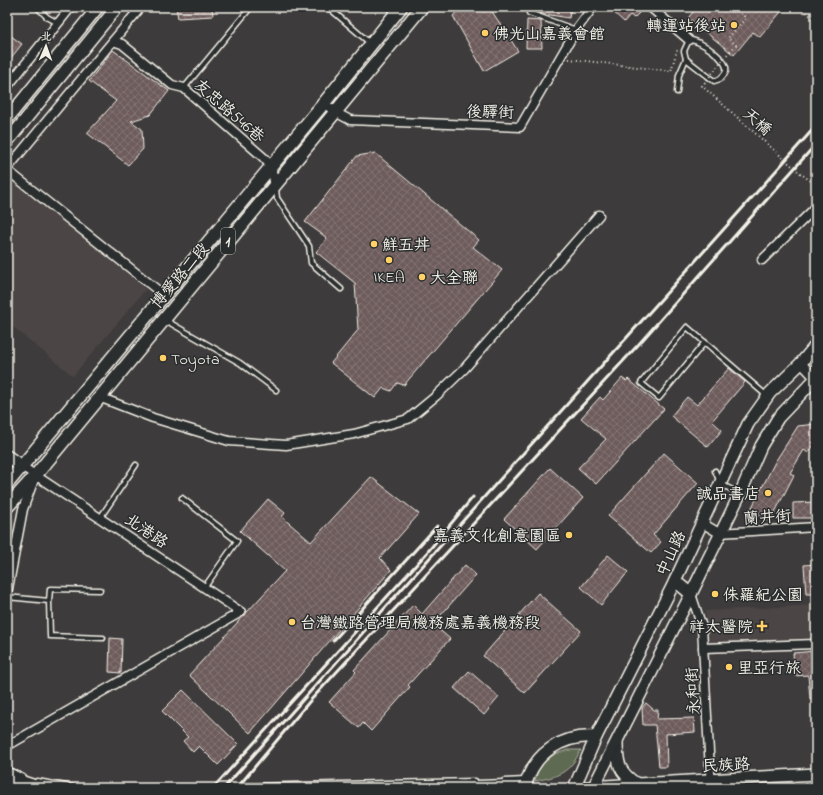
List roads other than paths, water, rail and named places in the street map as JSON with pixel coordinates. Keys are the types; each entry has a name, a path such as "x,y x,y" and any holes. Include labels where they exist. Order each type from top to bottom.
{"main road":[{"path":"7,119 98,7"},
{"path":"7,142 117,7"},
{"name":"博愛路二段","path":"7,484 165,296 401,7"},
{"name":"博愛路二段","path":"7,507 35,476 422,7"},
{"name":"中山路","path":"574,788 596,737 675,581 748,424 767,396 801,363 816,345"},
{"path":"593,787 691,594 719,533 740,494 760,446 778,418 816,378"},
{"name":"北港路","path":"7,456 22,467"},
{"path":"675,581 691,594"},
{"path":"525,785 530,770 549,749 573,738 596,737"},
{"path":"617,740 617,758 626,777 634,787"},
{"name":"民族路","path":"574,788 711,785 816,774"},
{"path":"7,782 21,788"}],"street":[{"path":"7,86 71,7"},
{"path":"141,7 7,169 165,296"},
{"name":"後驛街","path":"324,103 335,112 350,120 520,128 576,30 594,7"},
{"path":"650,7 689,40"},
{"name":"友忠路546巷","path":"113,41 122,44 172,85 184,88 271,166"},
{"path":"271,166 275,186"},
{"path":"762,260 816,207"},
{"path":"99,397 152,418 229,441 286,445 354,434 408,419 436,396 464,369 599,215"},
{"path":"801,363 816,378"},
{"name":"北港路","path":"7,746 241,612 22,467"},
{"path":"7,594 23,509 35,476"},
{"path":"702,523 719,533"},
{"name":"蘭井街","path":"719,533 816,527"},
{"name":"永和街","path":"691,594 702,627 711,785"},
{"path":"703,648 816,644"},
{"path":"7,775 46,788"},
{"path":"387,788 507,784 525,785"}],"lane":[{"path":"37,7 47,17 58,23"},
{"path":"184,88 250,7"},
{"path":"328,7 371,44"},
{"path":"529,7 529,13 576,30"},
{"path":"678,92 679,75 686,59 684,51 689,40 701,42 726,66 726,72 720,79 714,80 686,59"},
{"path":"275,186 277,198 309,246 311,263 341,289"},
{"path":"163,319 240,363 276,390"},
{"path":"705,342 659,398 641,383 687,327 705,342 767,396"},
{"path":"100,518 136,465"},
{"path":"715,471 721,484 740,494"},
{"path":"182,498 237,541 204,588"},
{"path":"100,590 50,589 50,636 103,638"},
{"path":"7,597 49,600"},
{"path":"7,769 23,777 51,785 78,788"},
{"path":"245,788 247,786 525,785"}],"railway":[{"path":"224,788 816,126"},
{"path":"237,788 309,702 638,345 816,144"},
{"path":"213,788 425,555 473,497"},
{"path":"333,641 437,526"}],"place":[{"name":"轉運站後站","path":"734,25"},
{"name":"佛光山嘉義會館","path":"485,33"},
{"name":"鮮五丼","path":"374,244"},
{"name":"IKEA","path":"389,260"},
{"name":"大全聯","path":"422,277"},
{"name":"Toyota","path":"163,358"},
{"name":"誠品書店","path":"768,493"},
{"name":"嘉義文化創意園區","path":"569,535"},
{"name":"侏羅紀公園","path":"715,594"},
{"name":"台灣鐵路管理局機務處嘉義機務段","path":"292,622"},
{"name":"祥太醫院","path":"762,626"},
{"name":"里亞行旅","path":"729,667"}]}
